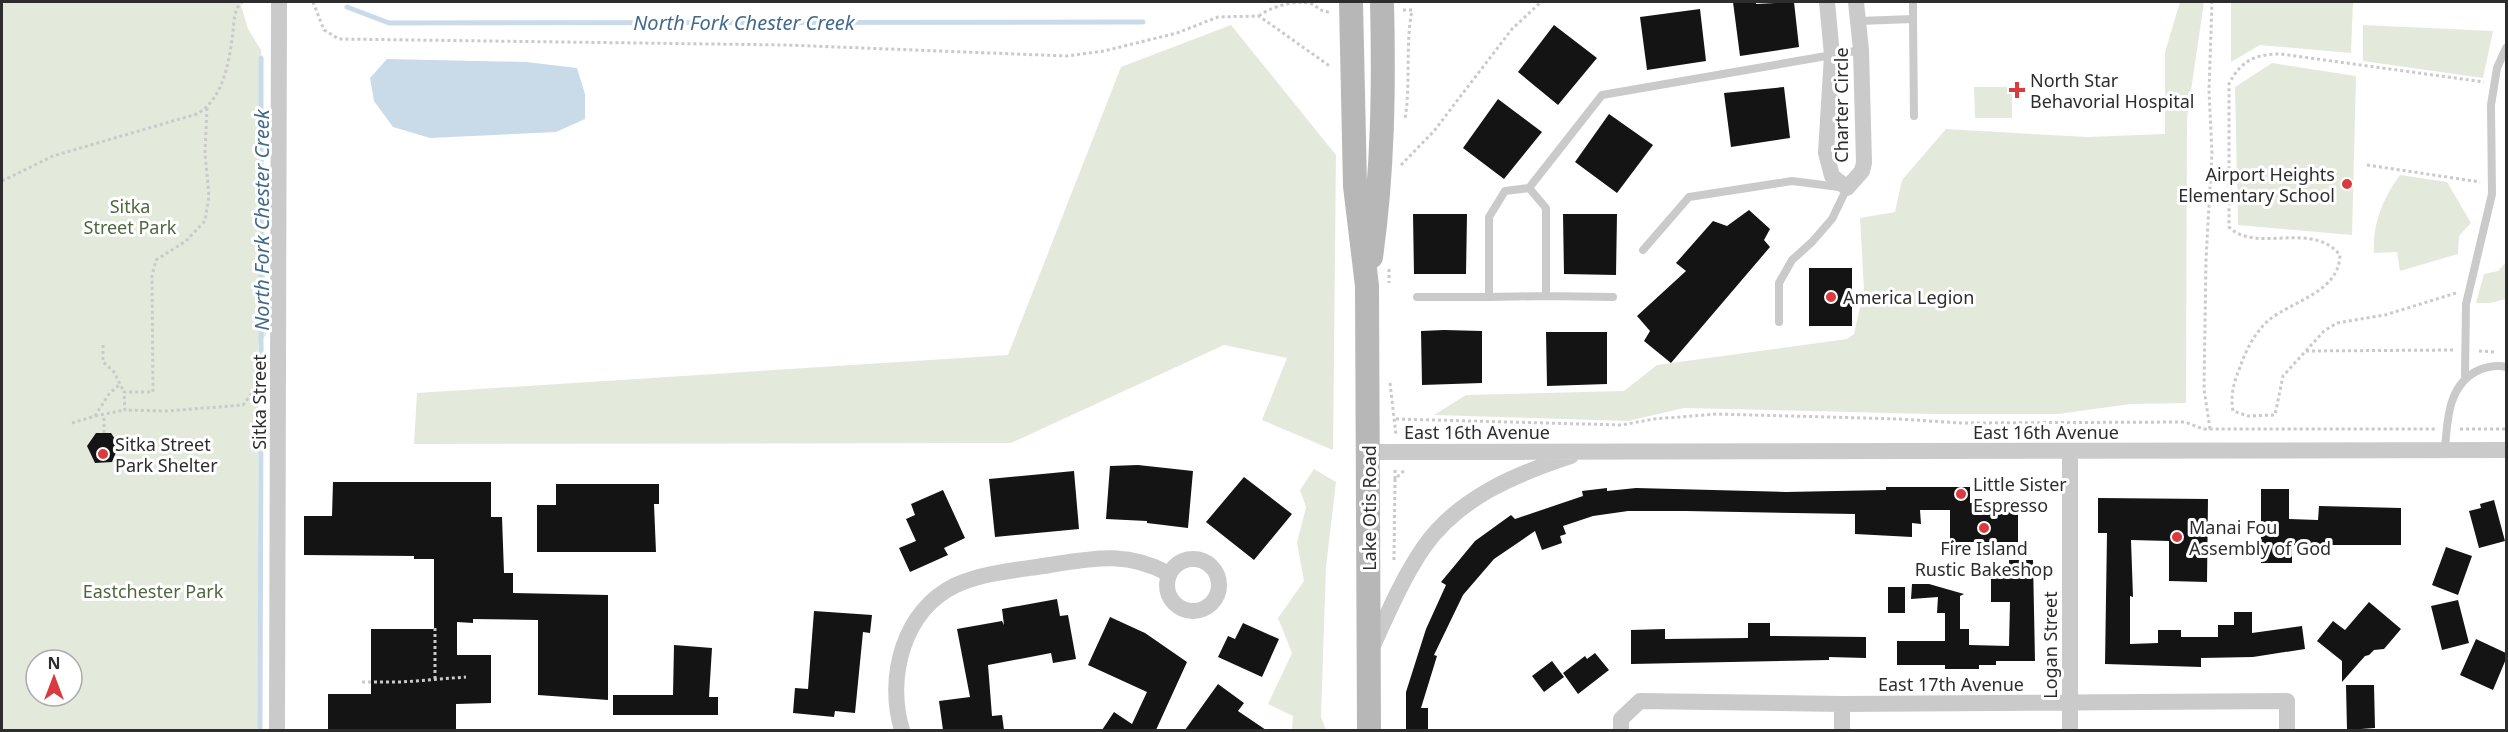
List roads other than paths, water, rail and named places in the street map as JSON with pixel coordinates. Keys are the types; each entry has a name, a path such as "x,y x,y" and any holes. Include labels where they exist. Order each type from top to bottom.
{"main road":[{"name":"Lake Otis Road","path":"1351,2 1355,186 1378,285"},
{"name":"Lake Otis Road","path":"1369,730 1369,452 1383,130 1382,2"}],"street":[{"name":"Sitka Street","path":"278,730 279,2"},
{"name":"Charter Circle","path":"1827,2 1832,55 1826,153 1832,176 1847,189 1862,171 1864,163 1861,50 1856,2"},
{"name":"East 16th Avenue","path":"1369,452 2506,450"},
{"name":"East 16th Avenue","path":"1369,655 1402,583 1425,546 1454,514 1520,473 1586,451"},
{"name":"Logan Street","path":"2070,452 2070,730"},
{"path":"902,730 895,707 896,686 898,664 909,633 930,603 956,586 991,574 1089,559 1131,558 1149,563 1169,574"},
{"name":"East 17th Avenue","path":"1621,725 1640,701 1842,704 2287,702 2287,730"},
{"path":"1842,704 1842,730"}],"lane":[{"path":"1913,2 1914,116"},
{"path":"1859,21 1913,19"},
{"path":"2445,451 2450,403 2466,376 2464,350 2466,303 2492,194 2490,127 2494,84 2497,68 2506,48"},
{"path":"1489,297 1489,217 1505,191 1529,188 1602,95 1861,50"},
{"path":"1643,250 1689,197 1792,182 1847,189 1832,219 1792,260 1779,283 1779,322"},
{"path":"1529,188 1546,208 1546,297"},
{"path":"1418,297 1613,297"},
{"path":"2466,376 2484,368 2506,368"}],"water":[{"path":"387,59 526,62 577,68 585,94 585,119 556,132 430,138 393,127 374,101 370,78"}],"waterway":[{"name":"North Fork Chester Creek","path":"347,7 389,23 1143,22"},
{"name":"North Fork Chester Creek","path":"261,58 261,381"},
{"name":"North Fork Chester Creek","path":"260,730 261,411"}],"place":[{"name":"North Star Behavorial Hospital","path":"2017,90"},
{"name":"Airport Heights Elementary School","path":"2347,184"},
{"name":"America Legion","path":"1831,297"},
{"name":"Sitka Street Park Shelter","path":"103,454"},
{"name":"Little Sister Espresso","path":"1961,494"},
{"name":"Fire Island Rustic Bakeshop","path":"1984,528"},
{"name":"Manai Fou Assembly of God","path":"2177,537"}],"park label":[{"name":"Sitka Street Park","path":"130,216"},
{"name":"Eastchester Park","path":"153,591"}]}
